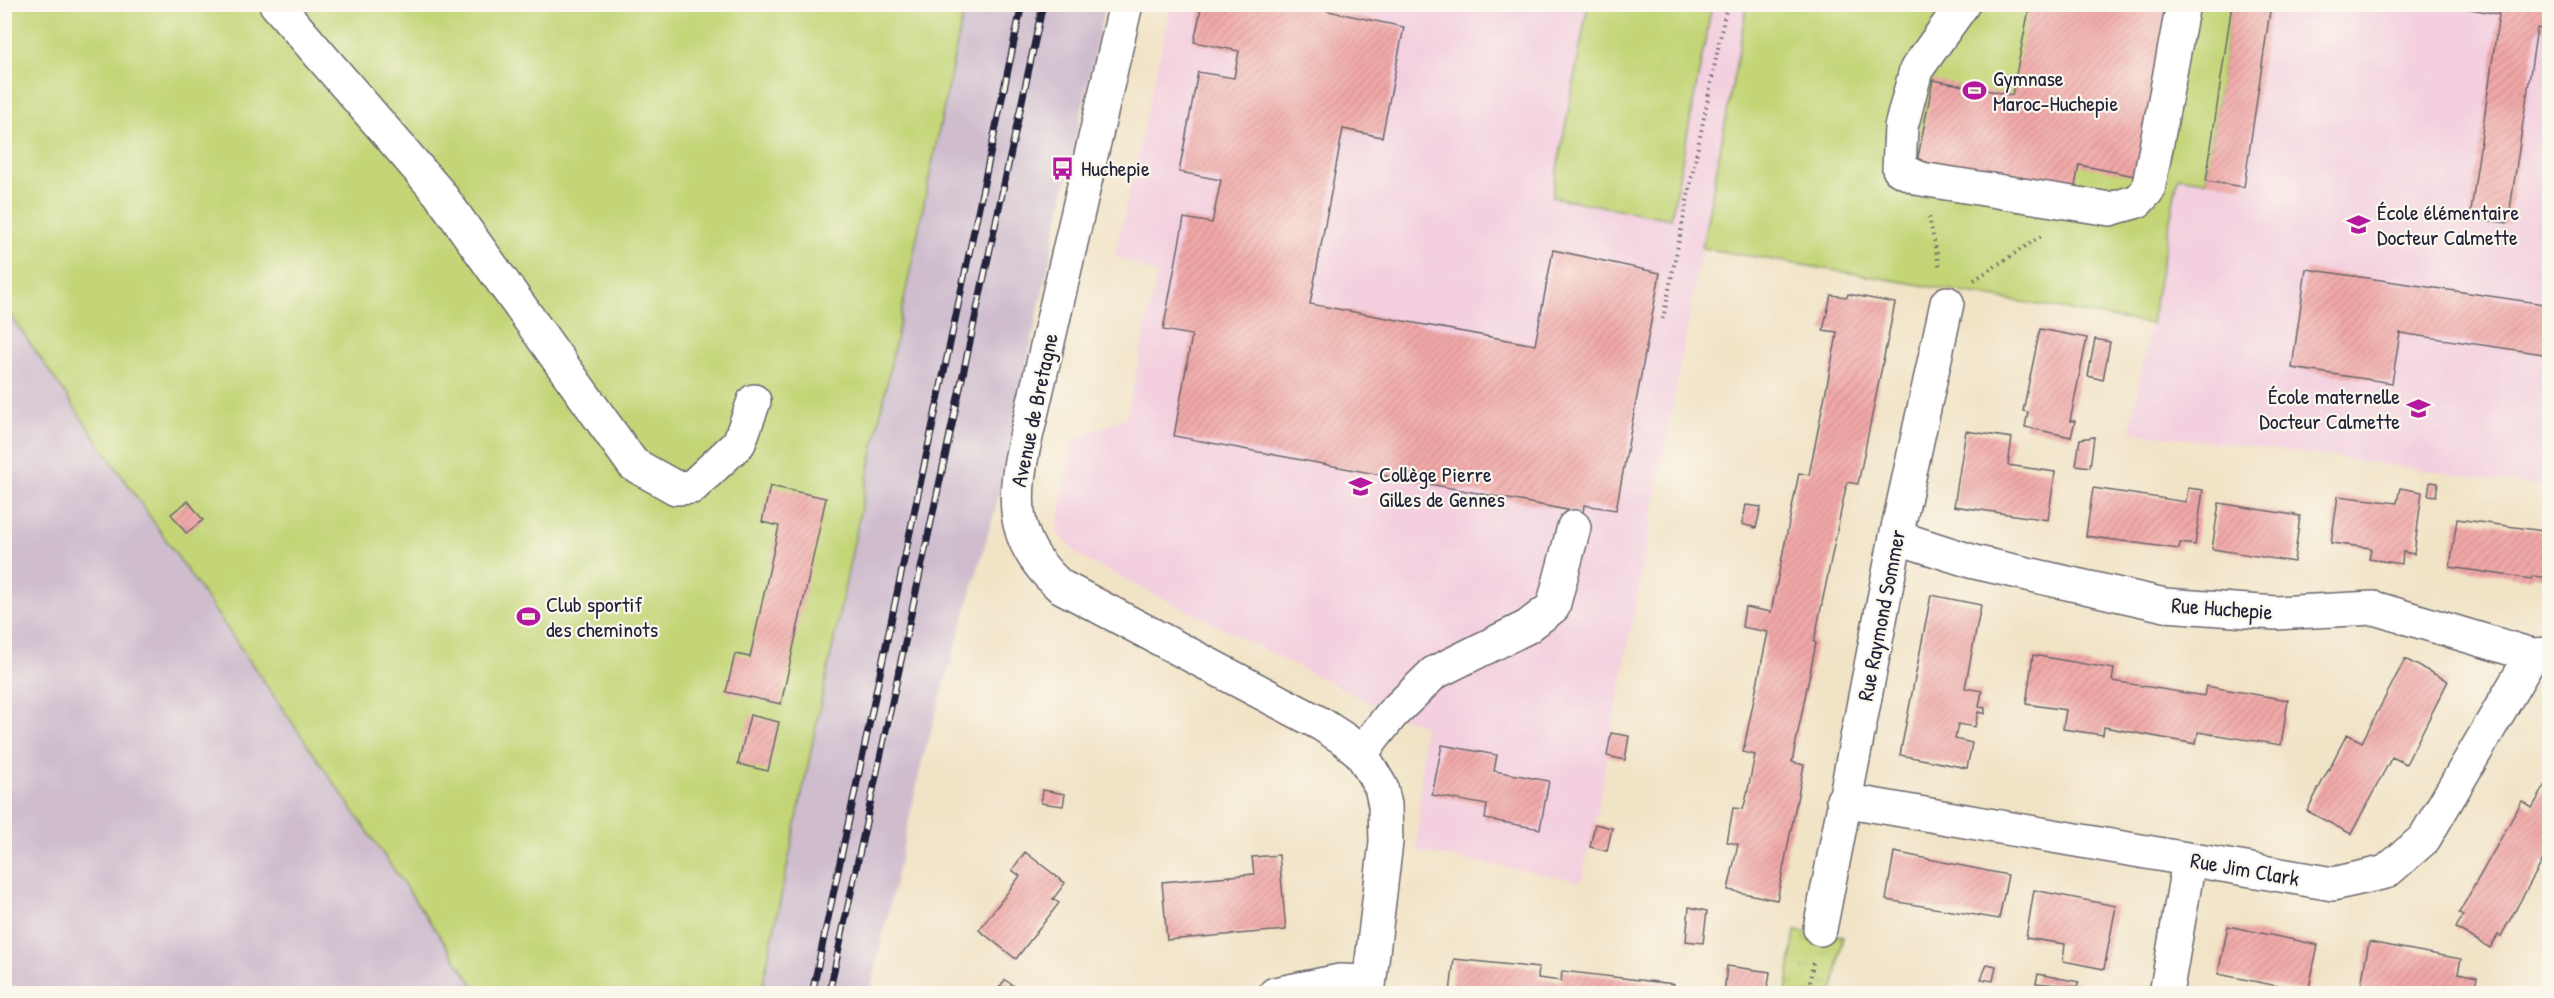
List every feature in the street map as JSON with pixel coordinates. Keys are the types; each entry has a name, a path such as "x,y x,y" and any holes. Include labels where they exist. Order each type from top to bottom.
{"street":[{"path":"276,4 439,194 633,464 676,488 692,487 739,443 754,401"},
{"name":"Avenue de Bretagne","path":"1126,4 1016,481 1016,510 1029,550 1042,570 1060,586 1321,724 1361,753 1381,787 1387,823 1369,988"},
{"path":"1963,4 1916,70 1901,127 1899,169 1921,178 2109,209 2138,201 2148,190 2183,4"},
{"name":"Rue Raymond Sommer","path":"1820,929 1843,800 1896,537 1947,303"},
{"path":"1361,753 1392,714 1434,673 1527,627 1553,607 1574,527"},
{"name":"Rue Huchepie","path":"1896,537 1974,562 2165,605 2276,613 2374,608 2541,654"},
{"name":"Rue Jim Clark","path":"1843,800 2334,884 2386,872 2424,839 2541,654"},
{"path":"2166,993 2189,860"},
{"path":"1275,993 1340,981 1369,988"}],"path":[{"path":"1663,319 1727,4"},
{"path":"1921,178 1947,303 1980,274 2088,206"}],"shaded area":[{"name":"Club sportif des cheminots","path":"5,5 1105,5 995,510 922,762 870,993 5,994"},
{"name":"Collège Pierre Gilles de Gennes","path":"1171,5 1747,5 1595,824 1581,881 1417,851 1424,725 1392,714 1081,557 1057,532 1072,441 1127,416 1157,275 1115,255"},
{"name":"École élémentaire Docteur Calmette","path":"2232,5 2549,5 2549,488 2283,450 2130,432 2178,177 2206,181"}],"green space":[{"name":"Club sportif des cheminots","path":"4,5 965,5 761,993 479,993 5,307"},
{"path":"1588,5 1712,5 1671,219 1552,197"},
{"name":"Gymnase Maroc-Huchepie","path":"1747,5 2232,5 2206,181 2178,177 2151,324 1702,248"},
{"path":"1795,931 1843,936 1833,993 1786,994"}],"building":[{"path":"1202,4 1329,4 1328,11 1404,27 1382,137 1343,129 1310,304 1535,345 1553,250 1660,273 1616,510 1584,505 1583,513 1174,436 1192,335 1163,330 1184,218 1212,223 1221,180 1179,172 1198,72 1234,78 1239,51 1194,42"},
{"path":"2030,4 2174,4 2140,177 2079,165 2074,192 1917,162 1933,80 2012,95"},
{"path":"2232,4 2271,4 2244,187 2206,181"},
{"path":"2441,4 2550,4 2550,30 2537,28 2508,223 2470,218 2499,14"},
{"path":"2306,269 2550,305 2550,355 2400,333 2392,383 2292,368"},
{"path":"1848,294 1895,303 1858,484 1847,482 1814,642 1816,643 1792,762 1804,765 1777,900 1728,890 1738,844 1727,842 1733,808 1743,809 1755,755 1743,752 1768,632 1742,627 1745,607 1771,612 1799,473 1809,475 1836,340 1837,332 1823,330 1831,295 1847,297"},
{"path":"2040,329 2087,338 2070,421 2075,421 2071,437 2025,427 2028,412 2023,411"},
{"path":"2095,339 2110,342 2103,380 2088,376"},
{"path":"1966,431 2012,438 2008,465 2055,472 2048,520 1954,506"},
{"path":"2094,437 2090,467 2076,465 2080,439"},
{"path":"2430,482 2438,483 2436,496 2428,495"},
{"path":"770,486 826,498 781,704 726,692 735,654 750,657 779,526 762,522"},
{"path":"2093,488 2186,502 2188,488 2203,490 2195,545 2180,543 2179,549 2086,536"},
{"path":"2400,488 2422,492 2414,554 2403,552 2402,564 2369,559 2371,548 2331,543 2338,496 2397,503"},
{"path":"188,501 203,520 186,533 171,514"},
{"path":"2219,503 2300,516 2294,562 2212,549"},
{"path":"1746,505 1761,507 1756,528 1742,524"},
{"path":"2457,519 2550,532 2550,578 2533,576 2531,579 2450,567"},
{"path":"1931,595 1981,605 1965,688 1982,691 1979,707 1985,708 1985,714 1978,712 1975,727 1958,724 1955,739 1972,743 1967,768 1900,755"},
{"path":"2033,655 2114,669 2112,681 2204,696 2206,686 2288,700 2281,745 2198,732 2196,744 2104,727 2103,735 2063,729 2066,710 2026,704"},
{"path":"2405,659 2448,681 2406,764 2392,757 2351,834 2307,811 2347,734 2362,742"},
{"path":"750,715 779,722 768,771 738,764"},
{"path":"1611,733 1629,736 1625,760 1607,756"},
{"path":"1442,745 1497,755 1494,771 1549,781 1540,829 1485,819 1487,805 1432,795"},
{"path":"2550,778 2550,864 2543,860 2501,936 2498,935 2490,948 2456,928 2463,915 2459,913 2522,801 2532,808"},
{"path":"1043,790 1065,794 1063,806 1041,803"},
{"path":"1595,824 1612,828 1607,851 1590,847"},
{"path":"1025,852 1065,883 1053,899 1059,903 1016,959 979,930 1020,876 1012,870"},
{"path":"1894,852 2008,875 1999,919 1886,900"},
{"path":"1279,855 1286,930 1167,940 1162,882 1254,874 1252,857"},
{"path":"2034,890 2116,906 2104,969 2063,961 2065,944 2026,938"},
{"path":"1689,907 1707,911 1703,943 1686,941"},
{"path":"2228,926 2318,945 2308,992 2218,974"},
{"path":"2369,942 2461,959 2458,973 2477,977 2474,993 2379,993 2360,990"},
{"path":"1454,959 1539,968 1538,978 1561,981 1562,971 1674,984 1673,993 1450,993"},
{"path":"1987,964 1996,966 1993,981 1981,979"},
{"path":"1727,966 1770,972 1767,993 1724,993"},
{"path":"2038,974 2079,982 2077,987 2036,983"},
{"path":"1005,980 1024,993 995,993"}],"railway":[{"path":"812,994 1022,4"},
{"path":"829,994 1043,4"}],"place":[{"name":"Gymnase Maroc-Huchepie","path":"1975,91"},
{"name":"Huchepie","path":"1063,168"},
{"name":"École élémentaire Docteur Calmette","path":"2359,225"},
{"name":"École maternelle Docteur Calmette","path":"2418,409"},
{"name":"Collège Pierre Gilles de Gennes","path":"1361,487"},
{"name":"Club sportif des cheminots","path":"528,617"}]}
